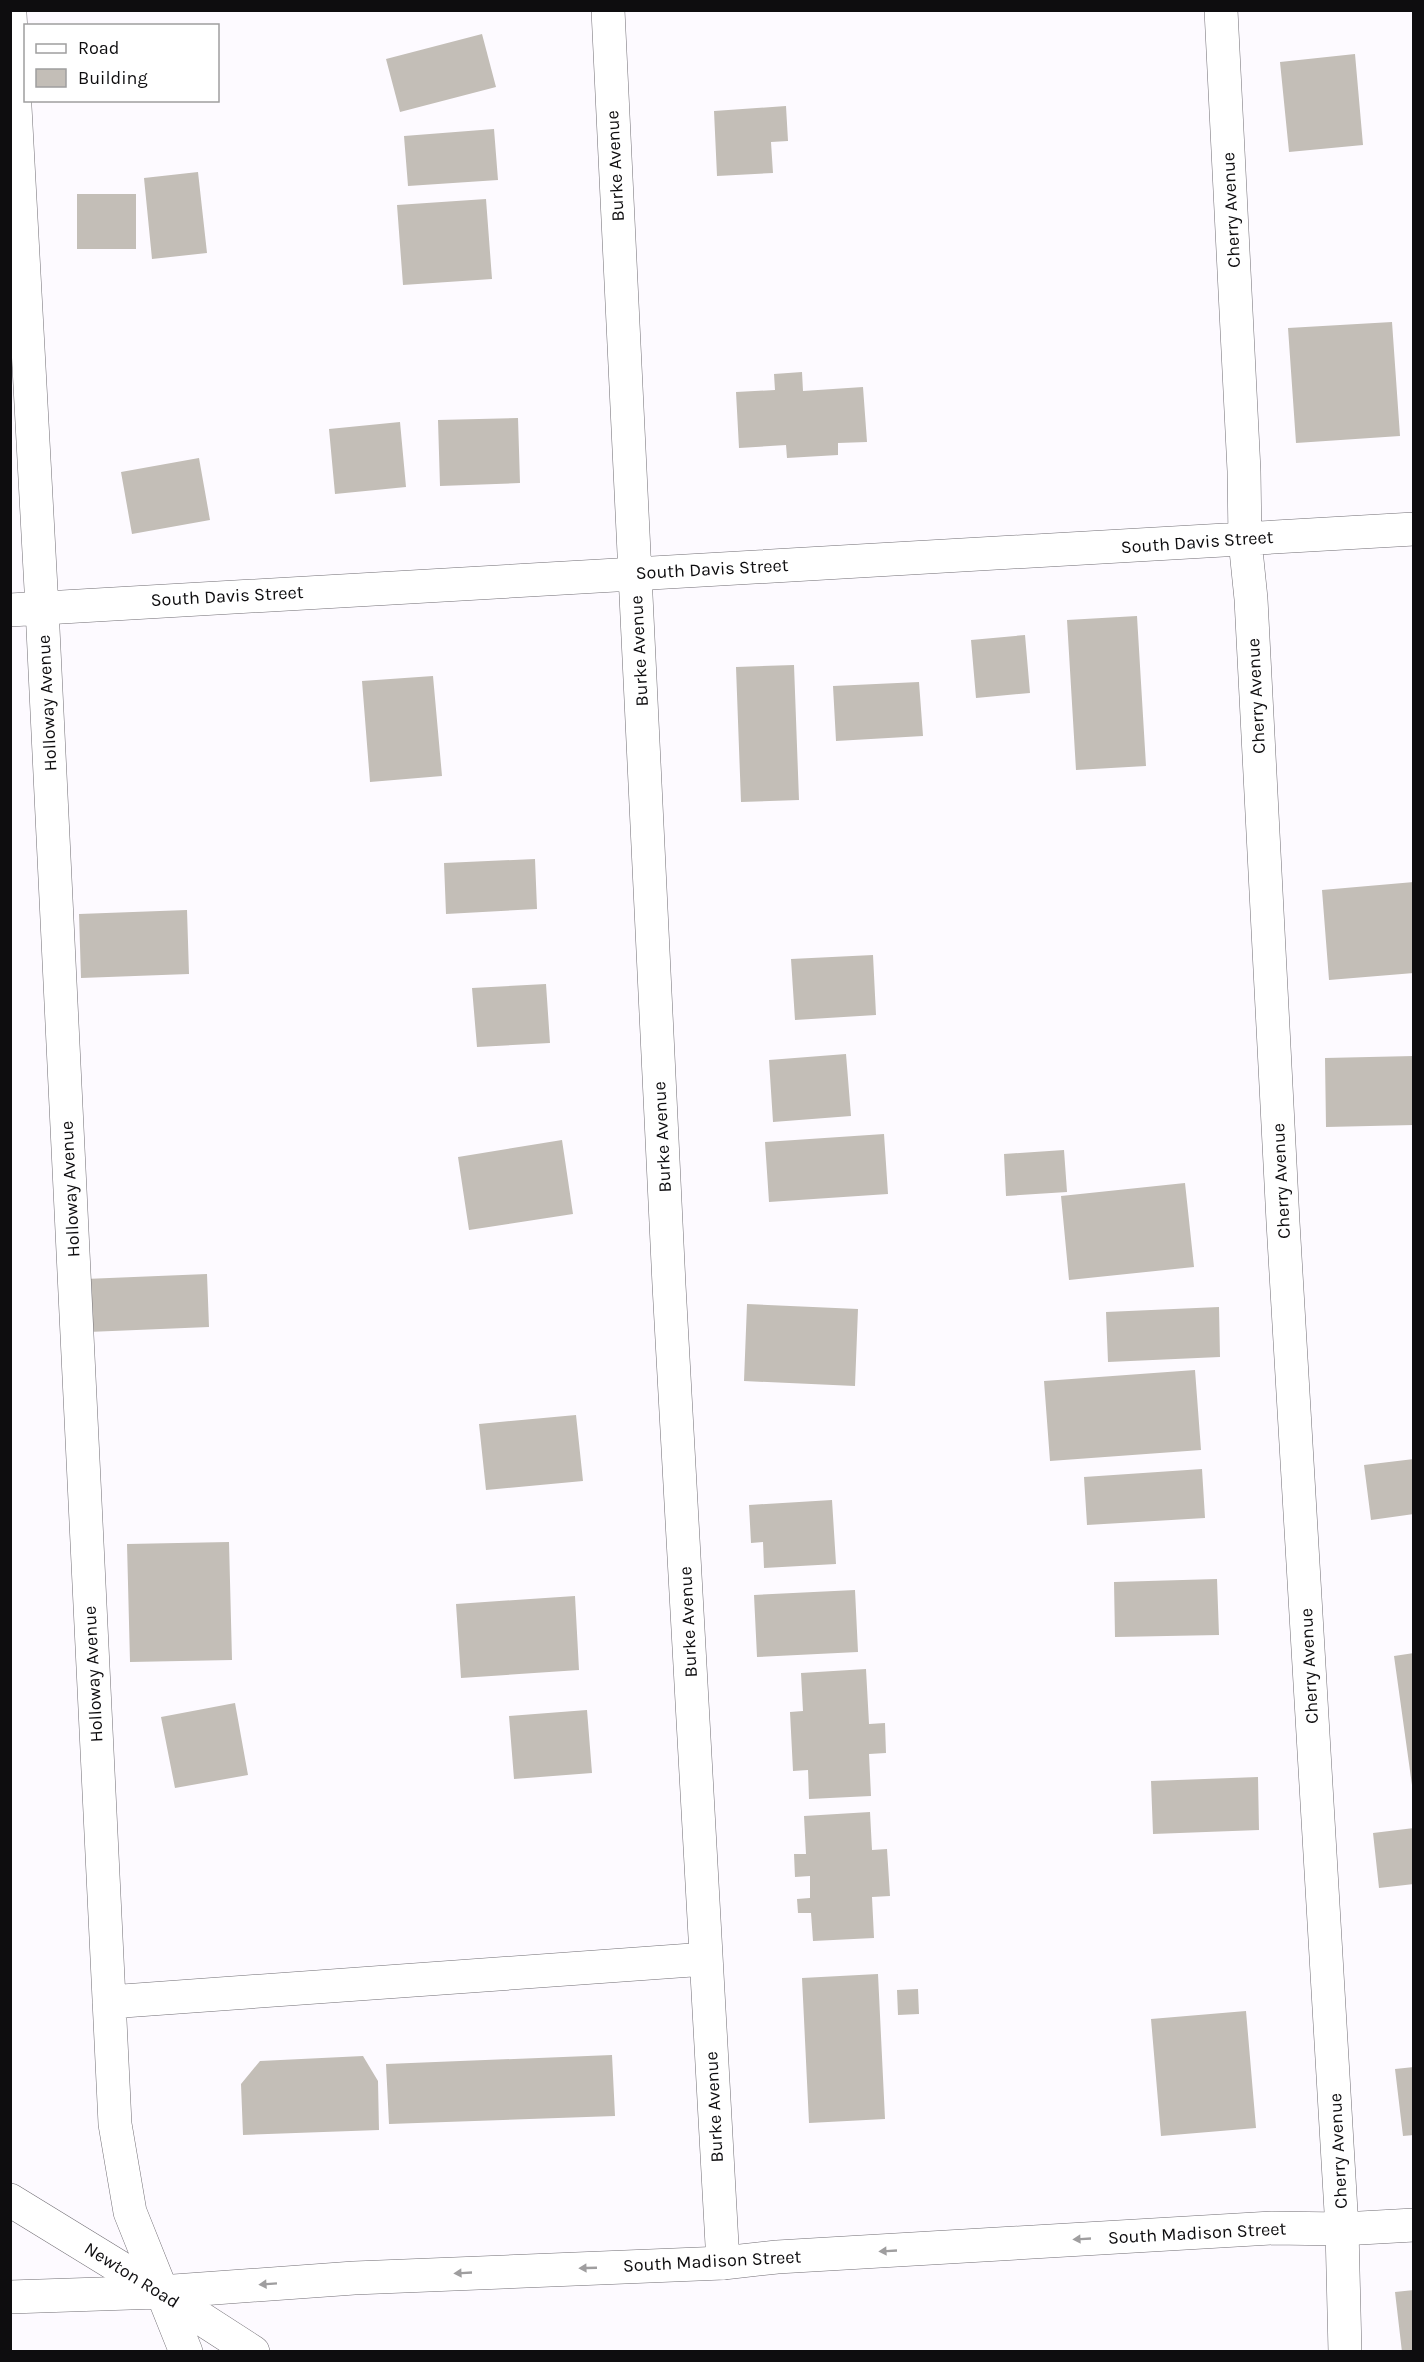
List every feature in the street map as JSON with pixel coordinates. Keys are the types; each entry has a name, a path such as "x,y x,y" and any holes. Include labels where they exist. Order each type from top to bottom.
{"street":[{"name":"Burke Avenue","path":"608,10 669,1286 723,2263"},
{"name":"Cherry Avenue","path":"1221,10 1244,471 1245,540 1251,599 1284,1233 1342,2229 1345,2352"},
{"name":"Holloway Avenue","path":"10,14 26,609 115,2124 130,2212 160,2292 186,2352"},
{"name":"South Davis Street","path":"26,609 1413,529"},
{"path":"109,2002 706,1959"},
{"name":"Newton Road","path":"10,2200 253,2352"},
{"name":"South Madison Street","path":"10,2297 160,2292 354,2278 723,2263 801,2256 1272,2228 1342,2229 1413,2225"}],"building":[{"path":"482,34 496,87 400,112 386,59"},
{"path":"1355,54 1363,145 1289,152 1280,62"},
{"path":"786,106 788,141 771,142 773,173 717,176 714,111"},
{"path":"494,129 498,180 408,186 404,136"},
{"path":"198,172 207,253 152,259 144,178"},
{"path":"77,194 136,194 136,249 77,249"},
{"path":"486,199 492,279 403,285 397,205"},
{"path":"1392,322 1400,436 1296,443 1288,328"},
{"path":"802,372 803,391 863,387 867,442 838,443 838,455 787,458 786,445 739,448 736,392 775,390 774,374"},
{"path":"518,418 520,483 440,486 438,420"},
{"path":"400,422 406,487 335,494 329,429"},
{"path":"199,458 210,520 132,534 121,472"},
{"path":"1137,616 1146,766 1076,770 1067,620"},
{"path":"1025,635 1030,693 976,698 971,640"},
{"path":"794,665 799,800 741,802 736,667"},
{"path":"433,676 442,776 370,782 362,681"},
{"path":"919,682 923,736 836,741 833,686"},
{"path":"535,859 537,909 446,914 444,863"},
{"path":"1414,882 1414,973 1329,980 1322,890"},
{"path":"187,910 189,974 81,978 79,914"},
{"path":"873,955 876,1015 795,1020 791,959"},
{"path":"546,984 550,1043 477,1047 472,988"},
{"path":"846,1054 851,1116 773,1122 769,1060"},
{"path":"1414,1056 1414,1125 1326,1127 1325,1058"},
{"path":"884,1134 888,1194 769,1202 765,1142"},
{"path":"562,1140 573,1214 469,1230 458,1157"},
{"path":"1064,1150 1067,1192 1006,1196 1004,1154"},
{"path":"1185,1183 1194,1267 1069,1280 1061,1196"},
{"path":"207,1274 209,1327 88,1332 85,1279"},
{"path":"747,1304 858,1309 855,1386 744,1381"},
{"path":"1219,1307 1220,1357 1108,1362 1106,1312"},
{"path":"1195,1370 1201,1450 1050,1461 1044,1381"},
{"path":"576,1415 583,1481 486,1490 479,1424"},
{"path":"1414,1459 1414,1514 1371,1520 1364,1465"},
{"path":"1202,1469 1205,1518 1087,1525 1084,1477"},
{"path":"832,1500 836,1564 764,1568 763,1542 751,1543 749,1505"},
{"path":"229,1542 232,1660 130,1662 127,1544"},
{"path":"1217,1579 1219,1635 1115,1637 1114,1582"},
{"path":"855,1590 858,1652 757,1657 754,1595"},
{"path":"575,1596 579,1670 461,1678 456,1604"},
{"path":"1414,1653 1414,1785 1412,1785 1394,1656"},
{"path":"866,1669 869,1724 885,1723 886,1753 869,1754 871,1796 809,1799 808,1770 793,1771 790,1712 803,1711 801,1673"},
{"path":"235,1703 248,1775 175,1788 161,1717"},
{"path":"587,1710 592,1773 514,1779 509,1716"},
{"path":"1258,1777 1259,1830 1153,1834 1151,1781"},
{"path":"870,1812 872,1850 887,1849 890,1896 872,1897 874,1938 813,1941 811,1913 798,1913 797,1899 810,1898 810,1876 795,1877 794,1854 806,1854 804,1816"},
{"path":"1414,1828 1414,1884 1379,1888 1373,1833"},
{"path":"878,1974 885,2119 809,2123 802,1978"},
{"path":"918,1989 919,2014 898,2015 897,1990"},
{"path":"1246,2011 1256,2128 1161,2136 1151,2019"},
{"path":"612,2055 615,2116 389,2124 386,2064"},
{"path":"363,2056 378,2081 379,2130 243,2135 241,2084 260,2061"},
{"path":"1414,2067 1414,2135 1403,2136 1395,2069"},
{"path":"1414,2290 1414,2352 1402,2352 1395,2292"}]}
